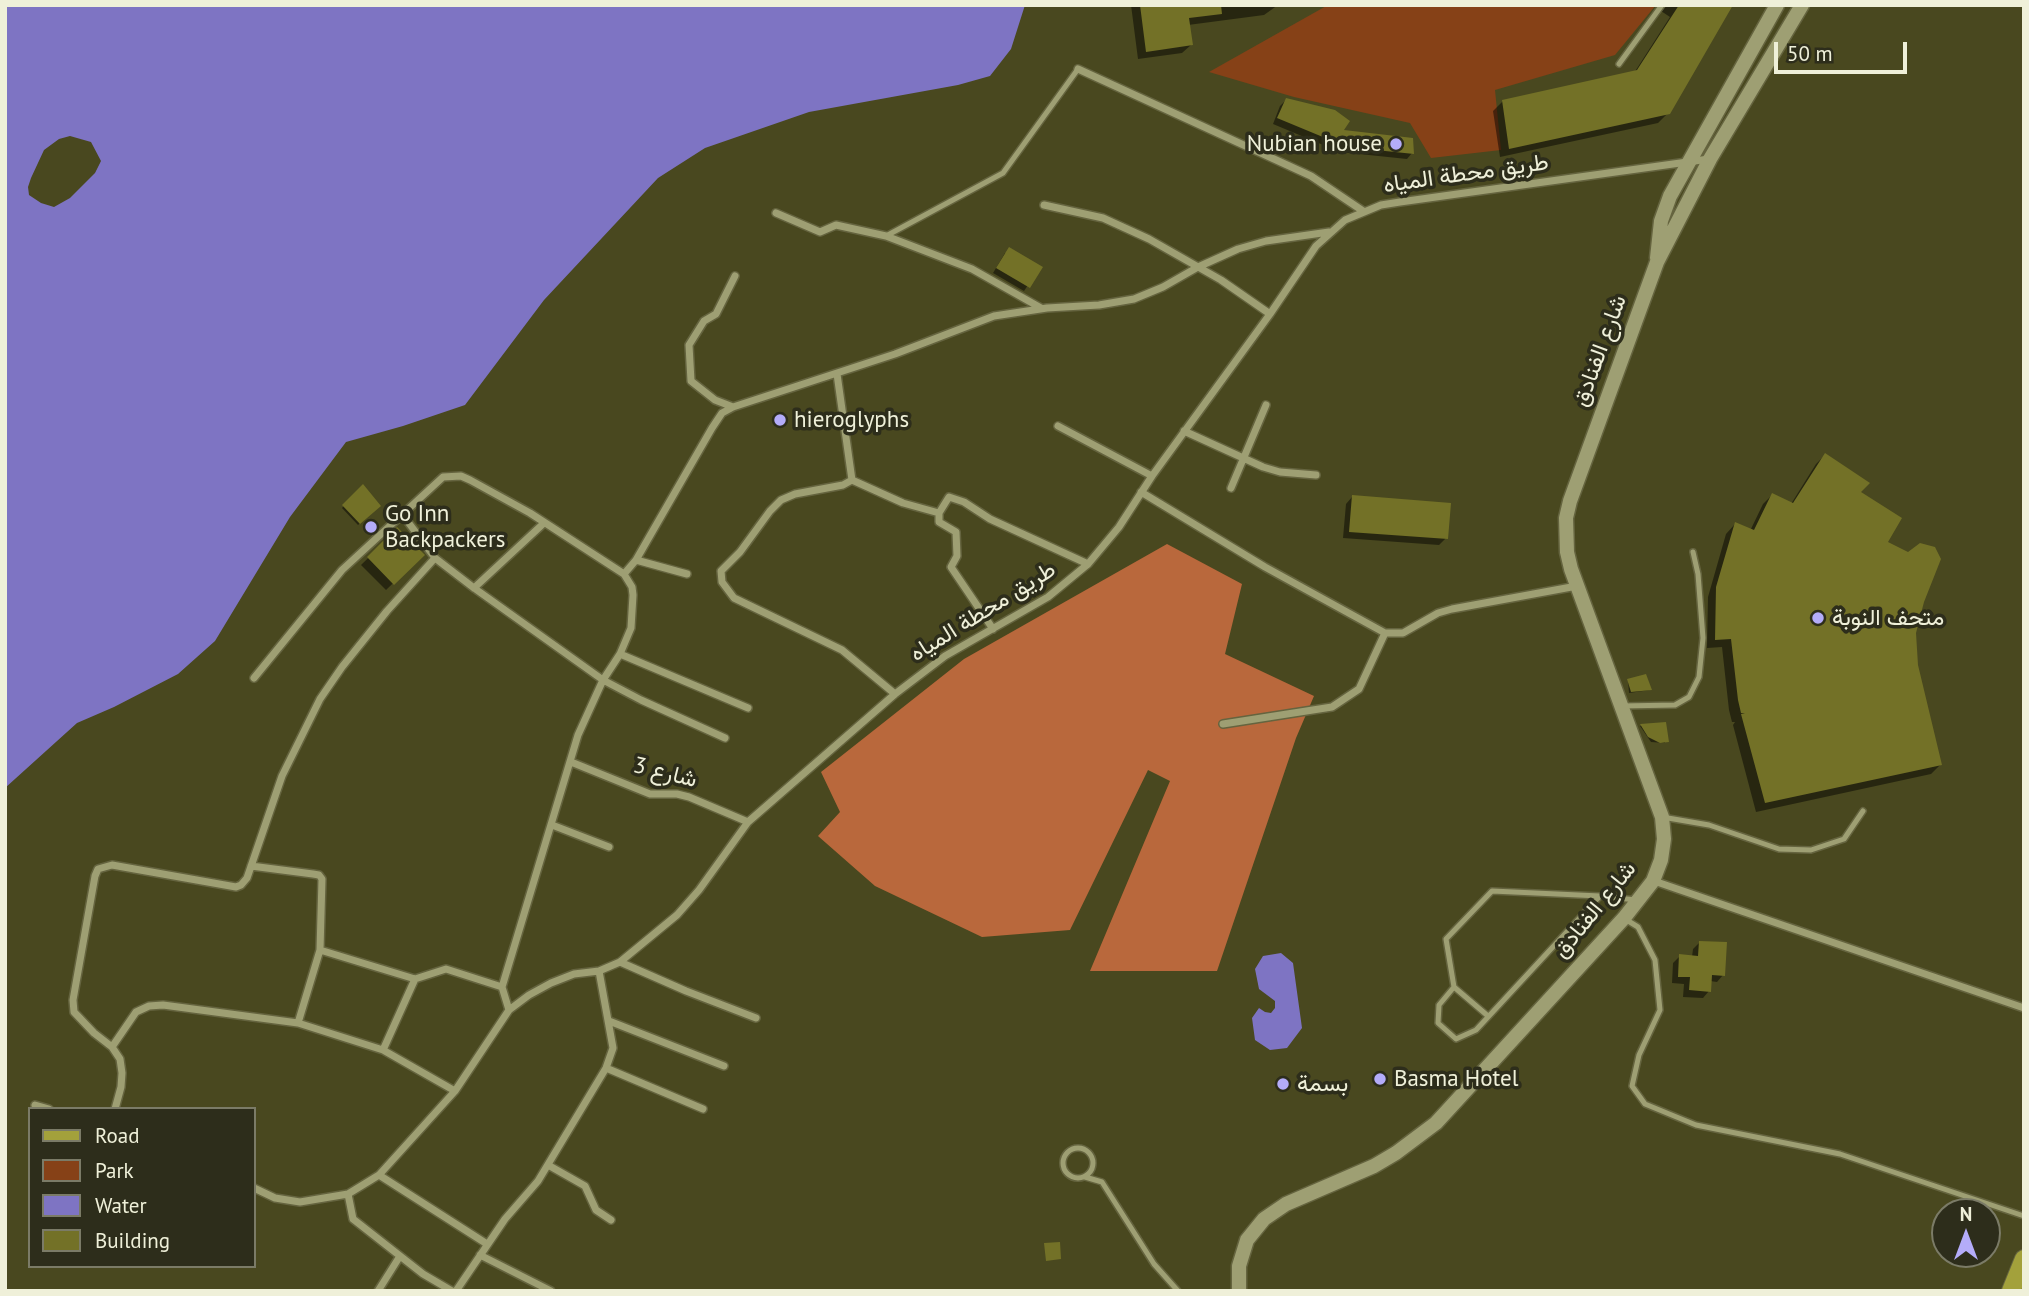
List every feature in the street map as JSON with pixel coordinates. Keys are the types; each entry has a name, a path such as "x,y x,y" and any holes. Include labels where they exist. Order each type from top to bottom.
{"main road":[{"path":"2011,1291 2024,1259"}],"street":[{"name":"شارع الفنادق","path":"1657,262 1661,221 1688,162 1777,5"},
{"name":"شارع الفنادق","path":"1239,1291 1239,1266 1247,1240 1264,1219 1286,1204 1374,1166 1436,1123 1624,918 1653,881 1661,860 1664,839 1662,817 1577,586 1567,552 1566,518 1657,262 1710,159 1802,5"},
{"path":"1078,69 1311,176 1363,211"},
{"name":"طريق محطة المياه","path":"348,1194 379,1175 454,1091 509,1010 551,983 574,974 599,971 620,962 677,915 699,890 748,822 895,694 946,656 1048,597 1088,564 1105,547 1152,476 1270,314 1305,261 1330,232 1363,211 1400,202 1710,159"},
{"path":"1044,205 1103,218 1149,239 1270,314"},
{"path":"776,213 820,232 836,225 886,236 972,270 1041,308"},
{"path":"624,574 636,560 712,428 722,413 733,407 837,374 994,316 1041,308 1099,305 1134,299 1163,288 1198,267 1238,249 1330,232"},
{"path":"733,407 715,400 691,381 689,345 704,321 716,314 735,276"},
{"path":"837,374 852,480"},
{"path":"1231,488 1266,405"},
{"path":"1058,426 1152,476"},
{"path":"1184,431 1280,472 1316,475"},
{"path":"254,678 342,570 438,479 450,475 470,480 624,574 632,587 634,606 631,628 578,735 502,986 509,1010"},
{"path":"852,480 903,503 939,513"},
{"path":"852,480 843,485 795,494 781,500 740,552 721,571 722,582 734,598 842,650 895,694"},
{"path":"1141,492 1265,566 1385,633 1394,635 1452,609 1577,586"},
{"path":"993,629 951,567 957,556 956,532 939,522 939,513 949,497 1088,564"},
{"path":"402,514 435,558 603,680 640,700 725,738"},
{"path":"474,588 544,523"},
{"path":"115,1107 122,1073 120,1059 112,1047 87,1027 74,1012 73,1000 95,877 99,869 112,865 236,887 241,885 247,878 282,776 320,699 387,611 435,558"},
{"path":"636,560 687,574"},
{"path":"1223,724 1332,707 1359,690 1385,633"},
{"path":"620,654 748,708"},
{"name":"شارع 3","path":"571,762 650,794 689,797 748,822"},
{"path":"552,825 609,847"},
{"path":"251,866 319,875 322,879 320,950 298,1023"},
{"path":"1653,881 2024,1008"},
{"path":"320,950 415,979 446,968 502,986"},
{"path":"620,962 685,991 757,1018"},
{"path":"256,1189 275,1198 300,1202 348,1194 353,1219 423,1274 454,1291 505,1219 531,1191 606,1068 613,1048 599,971"},
{"path":"383,1050 415,979"},
{"path":"112,1047 136,1013 149,1006 163,1005 298,1023 383,1050 454,1091"},
{"path":"609,1021 724,1066"},
{"path":"606,1068 703,1109"},
{"path":"35,1105 42,1107"},
{"path":"548,1165 585,1186 596,1210 611,1220"},
{"path":"379,1175 487,1244"},
{"path":"378,1291 400,1255"},
{"path":"480,1255 551,1291"}],"lane":[{"path":"1619,64 1662,5"},
{"path":"886,236 1003,173 1078,69"},
{"path":"1622,706 1675,705 1689,697 1699,677 1703,638 1698,575 1693,552"},
{"path":"1662,817 1709,825 1779,849 1811,850 1844,839 1863,811"},
{"path":"1488,1016 1454,987 1446,939 1492,891 1639,900"},
{"path":"1454,987 1439,1005 1438,1023 1456,1039 1476,1030 1600,896"},
{"path":"1624,918 1639,927 1655,960 1660,1010 1639,1055 1633,1086 1646,1104 1696,1125 1840,1154 2024,1216"},
{"path":"1085,1177 1094,1166 1091,1153 1086,1149 1072,1149 1063,1159 1063,1166 1071,1177 1085,1177 1102,1182 1154,1264 1178,1291"}],"green space":[{"path":"1328,5 1656,5 1615,55 1495,90 1501,150 1431,158 1410,123 1294,97 1209,72"}],"shaded area":[{"path":"1167,544 1242,584 1225,654 1314,696 1296,738 1217,971 1090,971 1170,781 1148,770 1070,930 982,937 875,886 818,836 840,812 821,772 964,659"}],"water":[{"path":"5,5 1025,5 1011,49 990,76 958,85 809,112 705,148 658,178 544,300 465,405 346,442 290,517 215,641 178,674 77,723 5,788","holes":["70,136 91,142 101,161 95,173 70,198 54,207 29,195 28,187 44,150 59,139"]},
{"path":"1281,953 1293,963 1302,1028 1287,1048 1270,1050 1255,1040 1252,1018 1259,1008 1271,1013 1275,1008 1275,1001 1259,989 1255,969 1263,956"}],"building":[{"path":"1140,5 1221,5 1222,14 1189,18 1193,45 1146,52"},
{"path":"1679,5 1733,5 1670,114 1509,149 1502,100 1637,70"},
{"path":"1286,98 1335,110 1350,121 1344,130 1413,138 1414,154 1347,147 1277,118"},
{"path":"1009,247 1043,267 1030,288 996,268"},
{"name":"متحف النوبة","path":"1825,453 1870,483 1861,492 1902,518 1888,542 1908,552 1920,543 1935,547 1941,559 1924,602 1916,633 1918,665 1942,765 1765,803 1741,714 1745,714 1741,713 1738,700 1731,639 1715,640 1716,587 1735,522 1754,530 1772,493 1793,503"},
{"path":"363,484 381,506 360,524 342,505"},
{"path":"1352,495 1451,503 1448,539 1349,532"},
{"path":"397,527 425,555 394,585 367,557"},
{"path":"1646,674 1652,690 1631,692 1627,679"},
{"path":"1666,722 1669,742 1660,743 1648,737 1640,724"},
{"path":"1699,941 1727,942 1725,976 1712,975 1711,992 1689,990 1690,977 1678,977 1679,954 1698,956"},
{"path":"1060,1242 1061,1259 1046,1261 1044,1243"}],"place":[{"name":"Nubian house","path":"1396,144"},
{"name":"hieroglyphs","path":"780,420"},
{"name":"Go Inn Backpackers","path":"371,527"},
{"name":"متحف النوبة","path":"1818,618"},
{"name":"Basma Hotel","path":"1380,1079"},
{"name":"بسمة","path":"1283,1084"}]}
